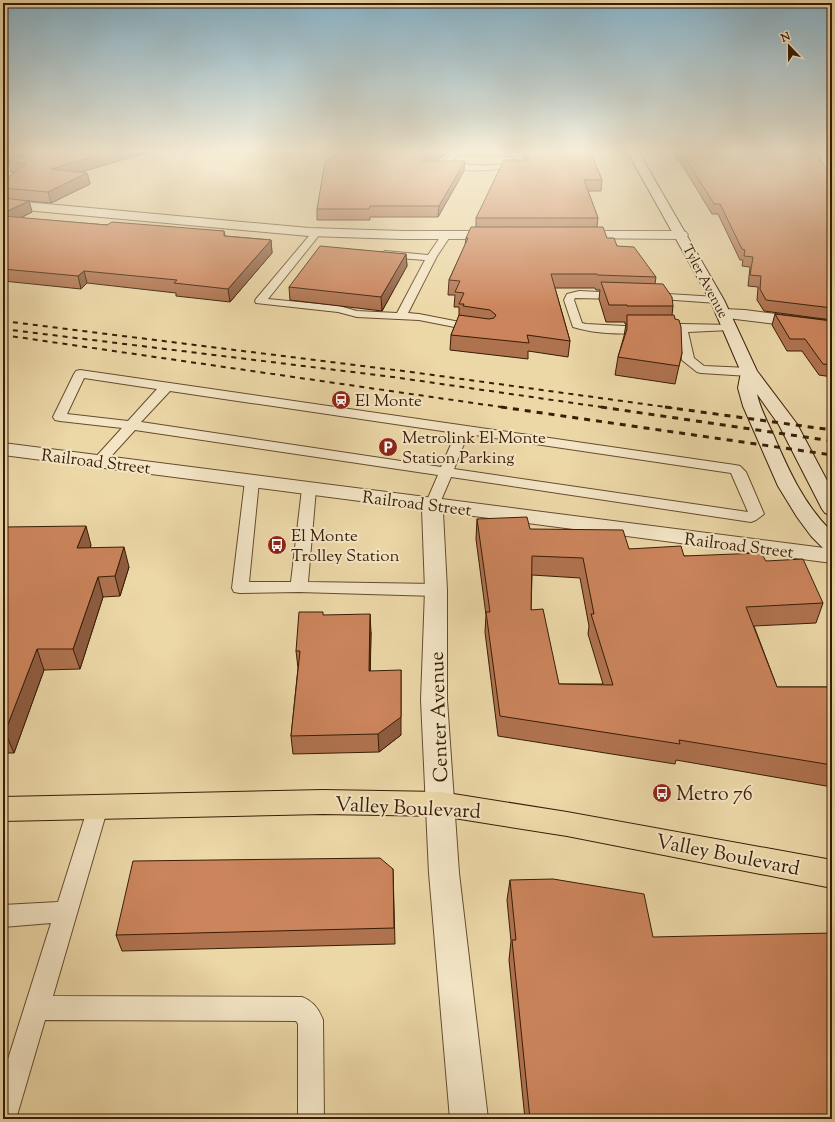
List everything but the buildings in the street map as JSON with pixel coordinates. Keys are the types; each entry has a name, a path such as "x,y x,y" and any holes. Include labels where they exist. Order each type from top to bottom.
{"main road":[{"name":"Valley Boulevard","path":"3,809 324,802 441,804 567,824 832,874"}],"street":[{"name":"Tyler Avenue","path":"662,203 724,314 749,372 788,424 832,509"},
{"path":"3,204 317,232 511,235"},
{"path":"565,235 681,235"},
{"path":"724,314 745,315 832,326"},
{"name":"Tyler Avenue","path":"749,372 747,384 753,411 768,446 782,475 804,512 822,535 832,544"},
{"name":"Railroad Street","path":"3,449 832,556"},
{"name":"Center Avenue","path":"432,505 436,590 434,700 444,873 469,1119"}],"lane":[{"path":"317,232 260,301 339,309 357,314 419,317 465,327 488,330"},
{"path":"401,316 431,258 446,235"},
{"path":"304,248 320,249"},
{"path":"374,253 431,258"},
{"path":"579,294 680,296 724,314 680,327 583,328 577,325 569,300 571,296 579,294"},
{"path":"680,327 688,360 701,369 749,372"},
{"path":"80,374 167,386 734,469 740,472 756,514 751,517 446,471 60,417 80,374"},
{"path":"99,461 167,386"},
{"path":"432,505 464,429"},
{"path":"252,481 240,588 299,587 436,590"},
{"path":"299,587 309,489"},
{"path":"3,1118 98,807"},
{"path":"3,916 66,912"},
{"path":"37,1008 302,1009 311,1020 311,1119"}],"railway":[{"path":"3,321 411,372 673,408"},
{"path":"3,329 393,377 608,408"},
{"path":"3,335 508,408"},
{"path":"501,407 832,455"},
{"path":"601,407 832,441"},
{"path":"665,407 832,430"}],"place":[{"name":"El Monte","path":"341,400"},
{"name":"Metrolink El Monte Station Parking","path":"388,447"},
{"name":"El Monte Trolley Station","path":"277,545"},
{"name":"Metro 76","path":"662,793"}]}
